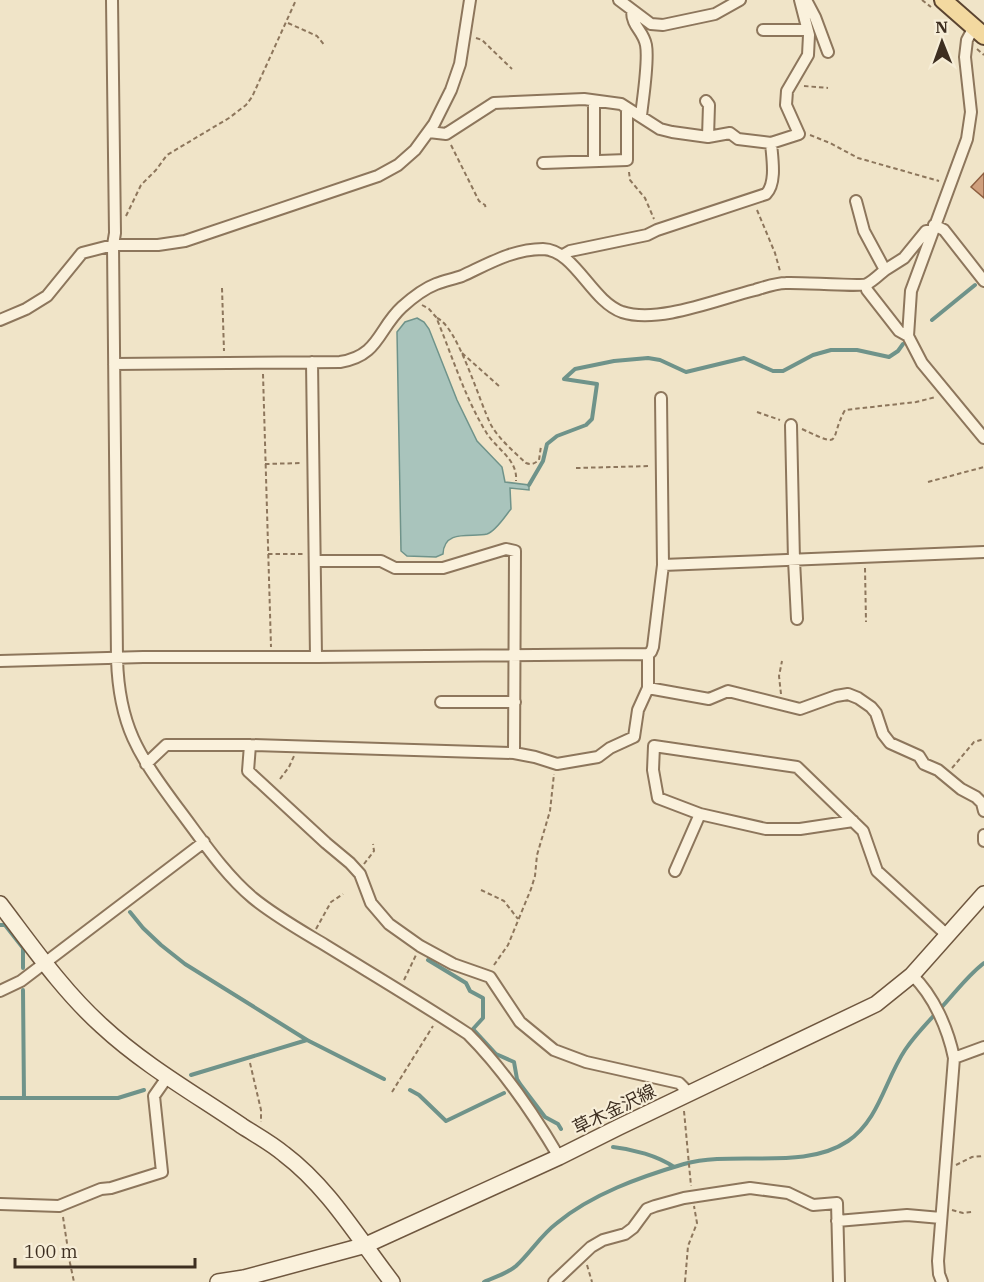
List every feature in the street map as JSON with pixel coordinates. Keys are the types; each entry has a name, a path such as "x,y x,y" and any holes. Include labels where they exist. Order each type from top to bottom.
{"main road":[{"path":"943,0 979,32"},
{"name":"草木金沢線","path":"218,1282 244,1278 366,1245 559,1157 876,1004 912,975 984,894"},
{"path":"0,904 70,994 99,1024 131,1051 284,1154 310,1178 331,1200 392,1282"}],"street":[{"path":"112,0 117,659 118,689 125,720 146,764 239,885 271,912 468,1034 494,1062 538,1121 559,1157"},
{"path":"0,320 26,309 47,296 82,253 113,245 159,245 185,241 378,176 398,165 415,150 429,132 451,90 460,64 470,0"},
{"path":"619,0 651,24 663,25 716,14 740,0"},
{"path":"429,132 444,134 494,103 594,101 621,104 660,129 708,138 730,133 738,139 771,143 799,134 786,105 787,91 808,56 807,30 800,0"},
{"path":"806,0 828,52"},
{"path":"632,11 632,21 643,35 646,47 641,116"},
{"path":"764,30 807,30"},
{"path":"908,336 911,291 967,139 971,112 965,57 967,40 979,32"},
{"path":"594,101 594,161"},
{"path":"706,101 709,105 708,138"},
{"path":"543,163 627,160 627,108"},
{"path":"563,255 570,251 647,235 766,194 770,190 772,174 771,143"},
{"path":"856,201 864,231 885,270"},
{"path":"114,364 353,360 377,342 399,309 433,285 456,278 508,254 539,249 551,250 563,255 585,282 610,306 632,314 659,315 781,283 866,285 904,258 926,231 933,228 944,230 984,281"},
{"path":"866,285 867,290 899,330 908,336 922,363 984,438"},
{"path":"312,362 316,657"},
{"path":"146,764 166,745 250,745 514,753 555,763 598,757 610,748 634,737 638,711 648,688 648,654 653,647 663,565 661,398"},
{"path":"791,425 797,619"},
{"path":"315,557 381,561 395,568 443,568 506,549 515,551 514,753"},
{"path":"663,565 984,552"},
{"path":"0,661 143,657 648,654"},
{"path":"648,688 709,699 728,691 800,710 836,696 848,694 871,707 876,713 883,734 890,743 919,756 924,764 945,776 960,789 976,797 984,811"},
{"path":"441,702 515,702"},
{"path":"250,745 248,771 358,871 372,903 389,924 420,946 453,964 490,977 520,1022 554,1050 586,1062 679,1083 688,1095"},
{"path":"853,821 800,829 766,829 700,814 658,798 653,770 654,746 797,767 853,821 863,831 877,871 946,935"},
{"path":"675,871 700,814"},
{"path":"984,835 984,841"},
{"path":"0,991 21,981 204,842"},
{"path":"912,975 924,986 934,1005 951,1041 954,1059 938,1261 942,1282"},
{"path":"954,1059 984,1047"},
{"path":"0,1204 60,1206 101,1189 162,1172 154,1096 168,1076"},
{"path":"554,1282 603,1240 625,1234 633,1228 647,1209 684,1198 750,1188 788,1193 813,1204 837,1203 839,1282"},
{"path":"837,1221 941,1213"}],"path":[{"path":"115,233 120,229 141,185 167,155 207,132 246,105 252,97 296,0"},
{"path":"287,22 317,36 325,46"},
{"path":"465,34 482,40 512,69"},
{"path":"792,82 805,87 828,88"},
{"path":"444,134 486,210"},
{"path":"799,134 818,138 869,162 951,184"},
{"path":"627,160 630,180 645,198 657,230"},
{"path":"752,198 775,253 781,283"},
{"path":"222,288 225,362"},
{"path":"411,299 429,309 436,318 486,434 511,461 517,476 516,481"},
{"path":"436,318 446,324 462,353 473,385 496,433 525,463 530,465 539,460 541,446"},
{"path":"462,353 499,387"},
{"path":"262,362 272,657"},
{"path":"757,412 826,441 836,437 845,410 916,402 947,394"},
{"path":"266,464 314,463"},
{"path":"576,468 662,466"},
{"path":"928,482 984,467"},
{"path":"268,554 315,557"},
{"path":"865,556 866,622"},
{"path":"781,705 779,676 783,661"},
{"path":"945,776 974,742 984,739"},
{"path":"280,780 293,761 293,746"},
{"path":"490,977 499,956 508,945 535,876 537,855 550,811 555,763"},
{"path":"358,871 372,856 373,844"},
{"path":"482,890 504,901 518,918"},
{"path":"311,937 332,902 343,894"},
{"path":"398,990 420,946"},
{"path":"392,1092 439,1016"},
{"path":"250,1063 261,1110 262,1128 257,1136"},
{"path":"944,1168 962,1163 972,1157 984,1156"},
{"path":"60,1206 74,1282"},
{"path":"941,1213 972,1212"},
{"path":"583,1256 592,1282"}],"water":[{"path":"417,318 429,329 457,400 477,441 502,467 505,482 529,485 529,490 510,488 511,509 494,530 487,534 454,537 448,540 443,554 436,557 407,556 401,551 397,332 405,322"}],"building":[{"path":"984,173 984,198 971,187"}],"waterway":[{"path":"932,320 975,285"},
{"path":"529,485 543,461 547,444 557,436 586,425 592,419 597,384 564,379 575,369 614,361 648,358 660,360 686,372 744,358 773,371 783,371 813,355 831,350 857,350 889,357 903,344"},
{"path":"130,912 143,928 185,964 307,1040 384,1079"},
{"path":"0,925 5,925 23,948 23,968"},
{"path":"428,960 466,983 470,991 483,998 483,1018 473,1029 496,1054 514,1062 520,1084 545,1117 558,1124 561,1129"},
{"path":"484,1282 516,1266 546,1233 585,1203 634,1181 684,1164 704,1160 790,1158 830,1150 848,1141 859,1132 874,1111 909,1044 984,963"},
{"path":"23,990 24,1098"},
{"path":"191,1075 307,1040"},
{"path":"0,1098 118,1098 144,1090"},
{"path":"410,1090 419,1095 446,1121 504,1093"},
{"path":"613,1147 645,1154 674,1167"}]}
